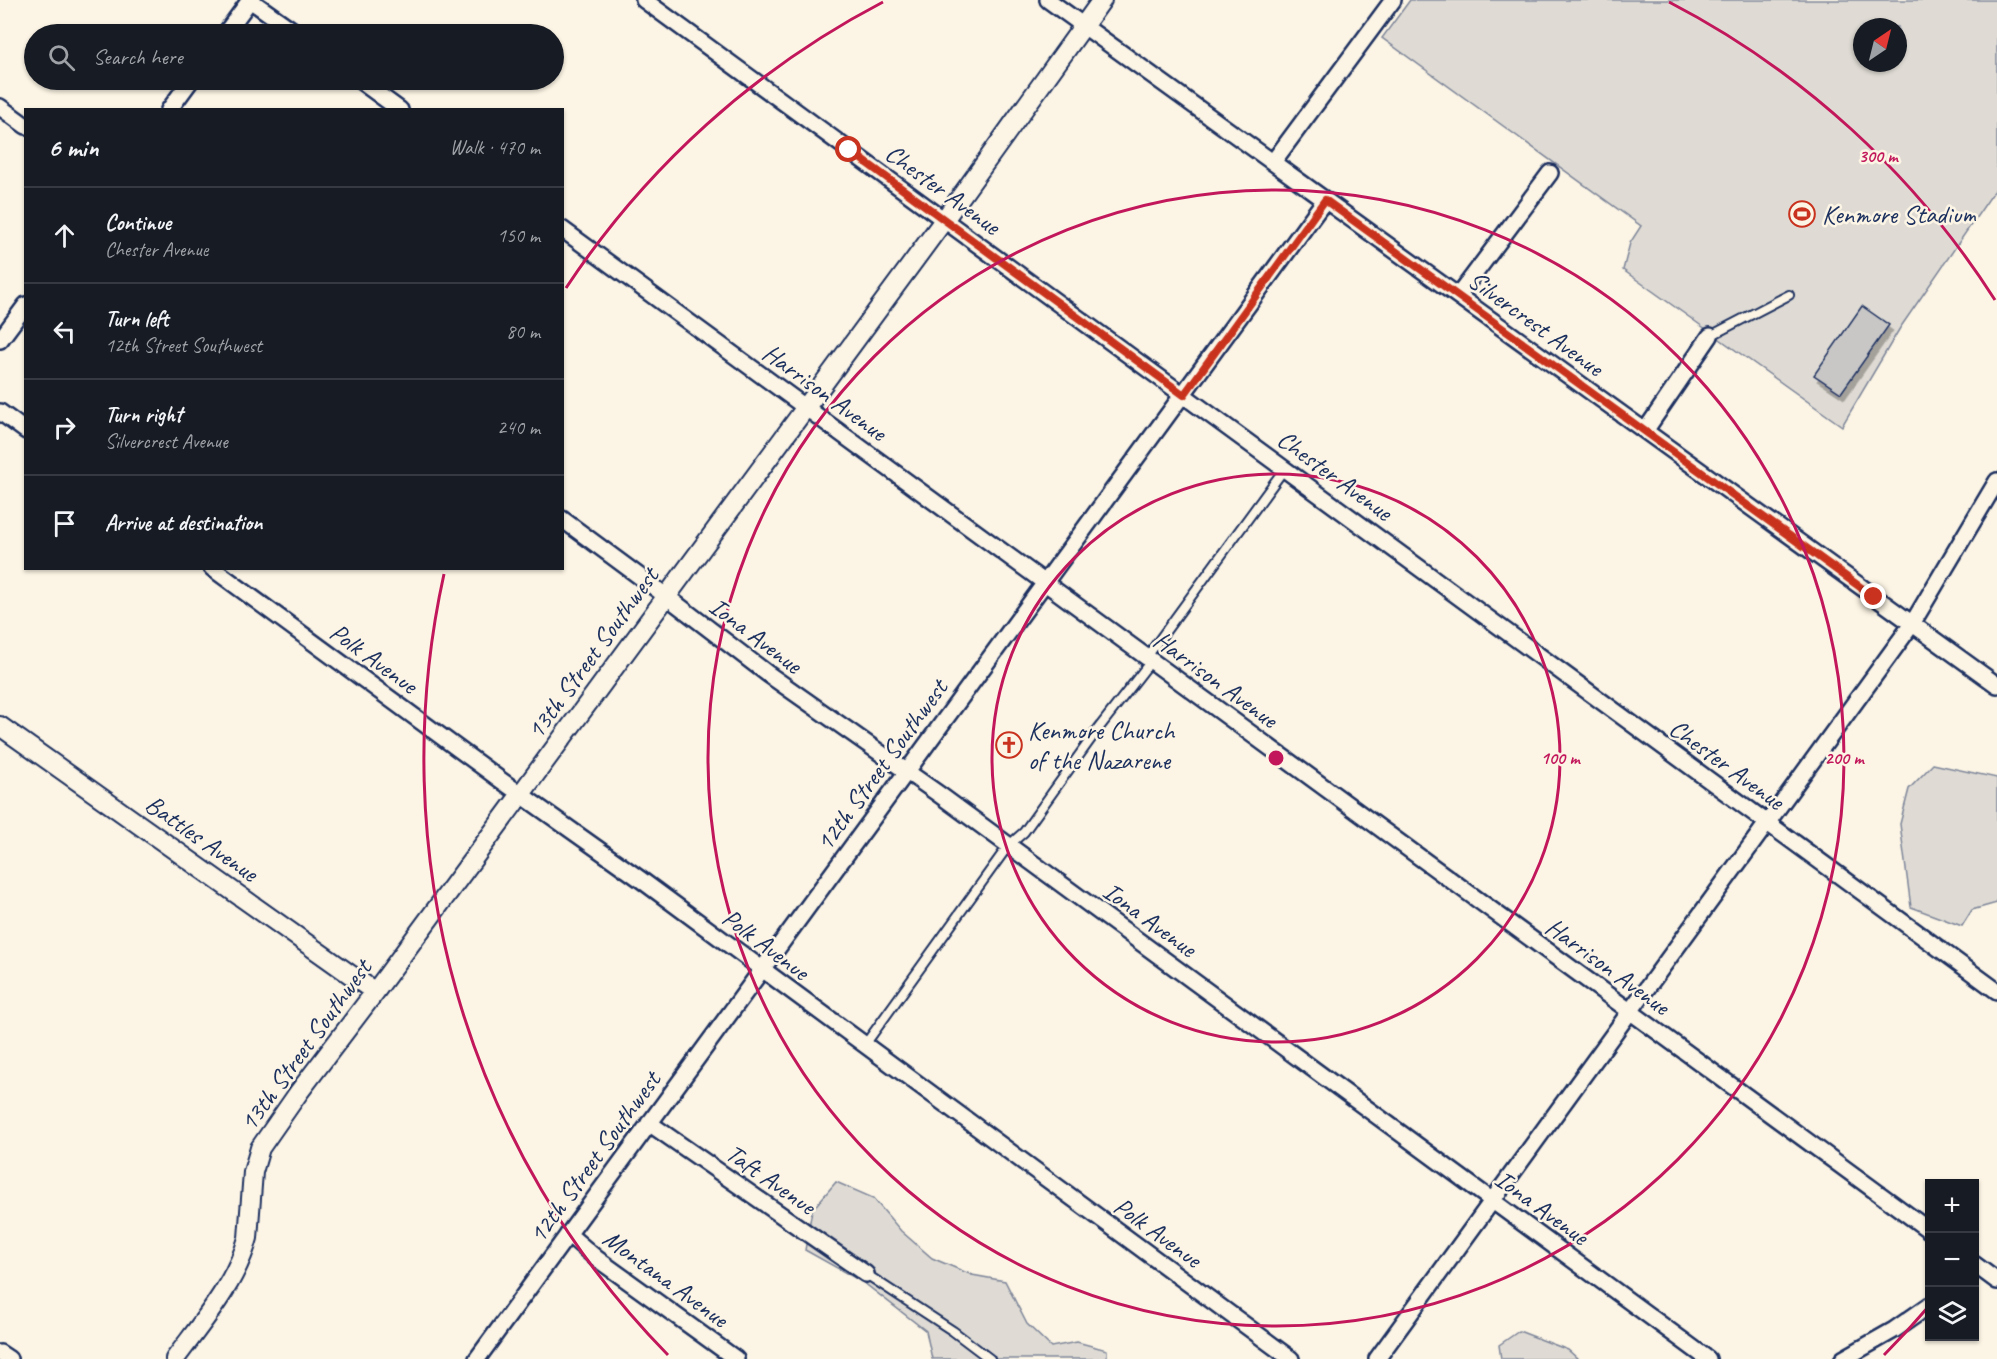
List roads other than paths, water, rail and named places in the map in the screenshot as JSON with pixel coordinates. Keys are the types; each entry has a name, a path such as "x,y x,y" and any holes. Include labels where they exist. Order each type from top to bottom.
{"street":[{"path":"232,24 250,0 284,24"},
{"name":"Chester Avenue","path":"644,0 1997,991"},
{"name":"Silvercrest Avenue","path":"1048,0 1997,686"},
{"name":"13th Street Southwest","path":"175,1359 223,1291 245,1248 248,1239 253,1172 260,1148 299,1092 944,220 1102,0"},
{"path":"1273,162 1393,0"},
{"path":"171,108 184,90"},
{"path":"373,90 397,108"},
{"path":"0,107 24,125"},
{"path":"1458,296 1550,173"},
{"name":"12th Street Southwest","path":"477,1359 1325,200"},
{"name":"Harrison Avenue","path":"564,230 1925,1228"},
{"path":"0,340 24,308"},
{"path":"1645,431 1710,336"},
{"path":"0,412 24,430"},
{"path":"1377,1359 1912,624 1997,481"},
{"name":"Iona Avenue","path":"564,520 768,674 1008,846 1708,1359"},
{"name":"Polk Avenue","path":"215,570 1291,1359"},
{"name":"Battles Avenue","path":"0,726 375,992"},
{"name":"Taft Avenue","path":"649,1123 866,1274"},
{"name":"Montana Avenue","path":"568,1234 596,1258 736,1359"},
{"path":"1979,1268 1997,1281"},
{"path":"1844,1359 1894,1330 1925,1308"},
{"path":"0,1353 9,1359"}],"lane":[{"path":"1710,336 1790,295"},
{"path":"864,1046 1008,846 1024,832 1285,468"},
{"path":"866,1274 953,1331 990,1359"}],"place":[{"name":"Kenmore Stadium","path":"1802,214"},
{"name":"Kenmore Church of the Nazarene","path":"1009,745"}]}
